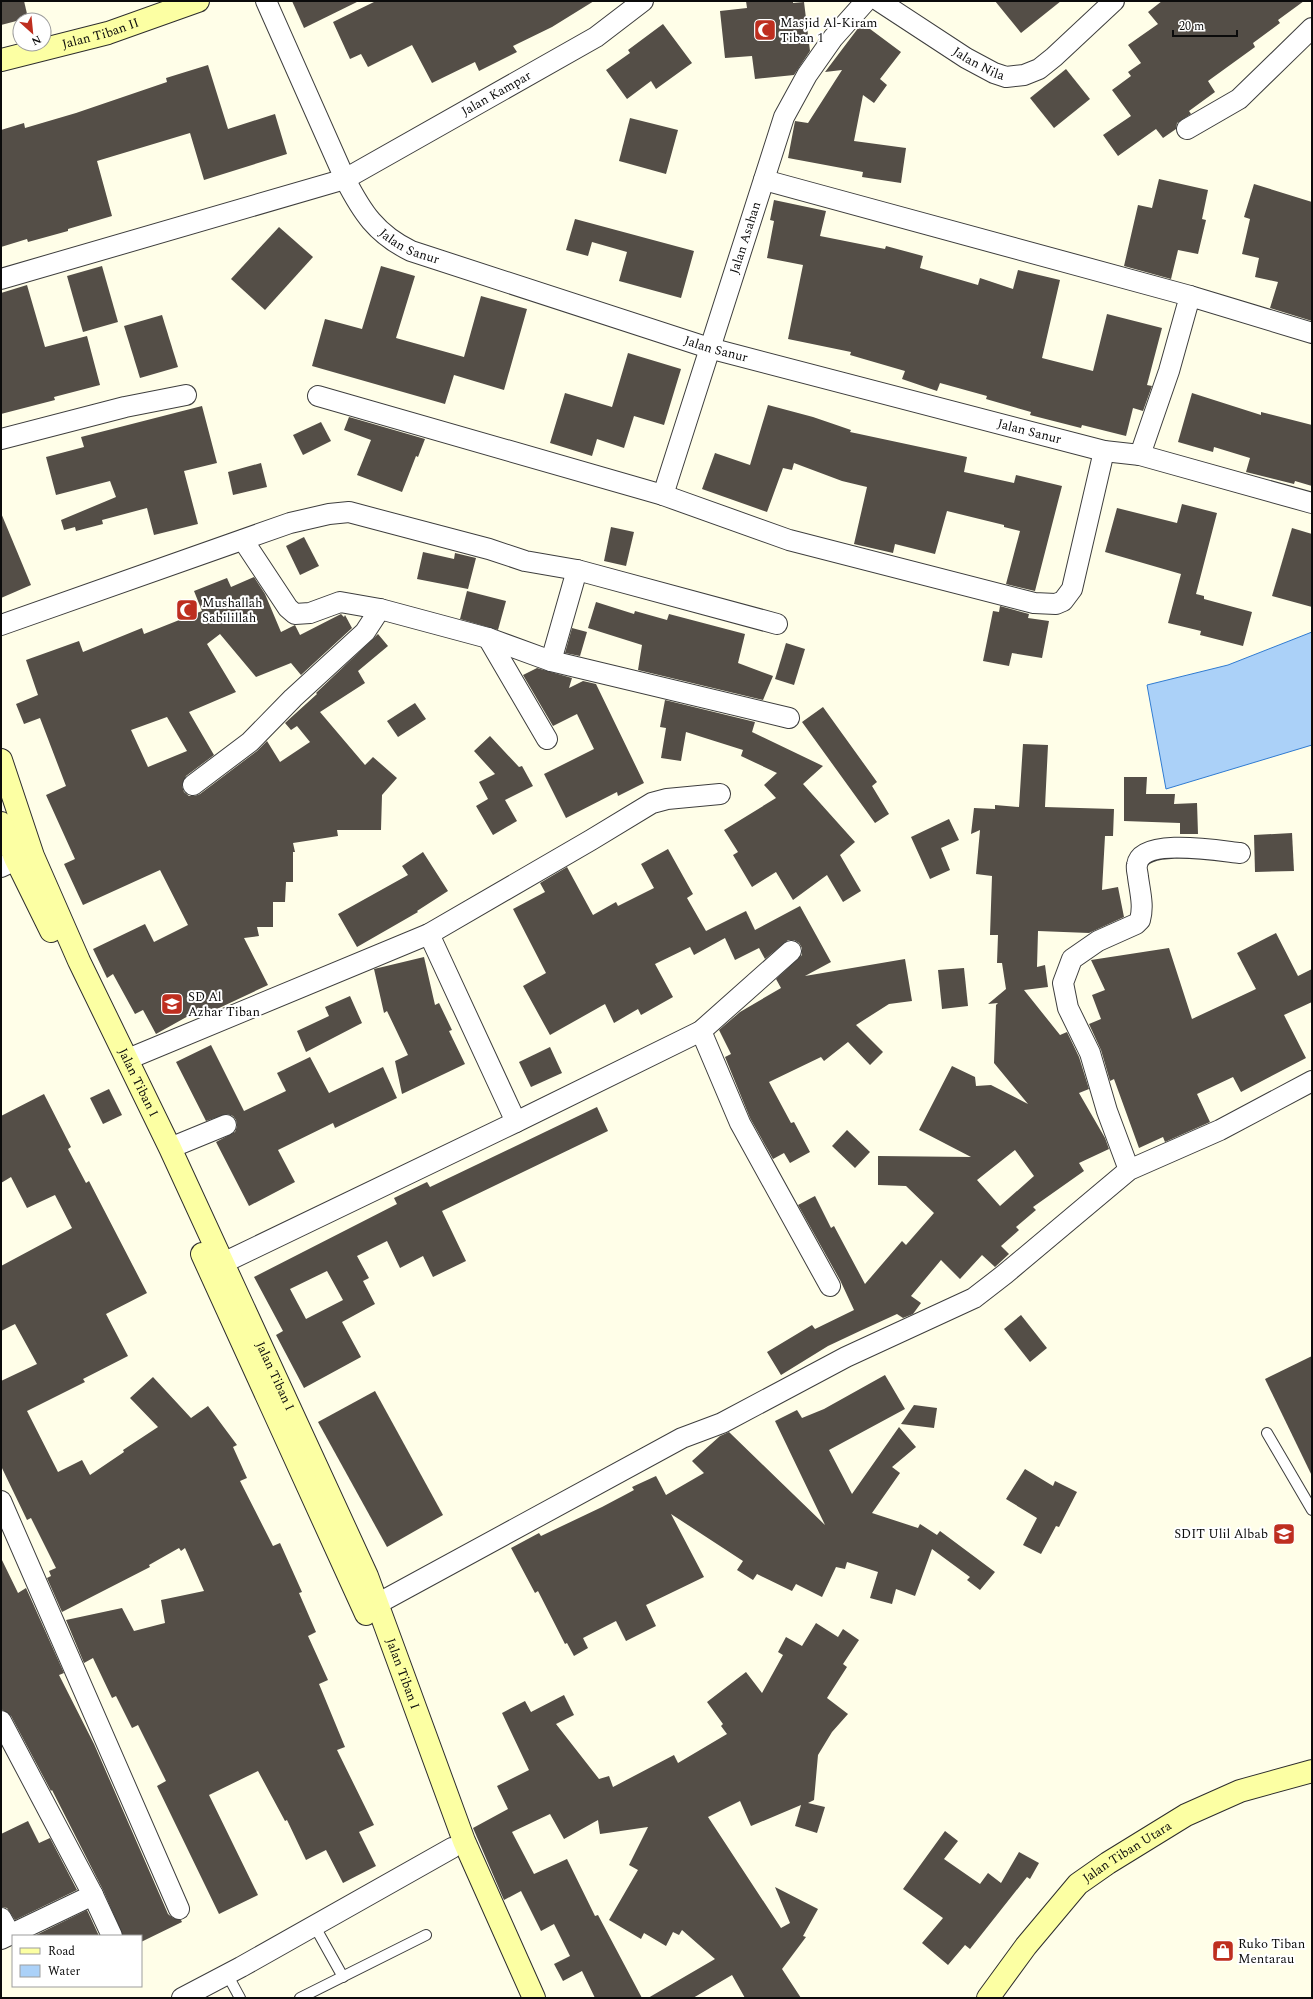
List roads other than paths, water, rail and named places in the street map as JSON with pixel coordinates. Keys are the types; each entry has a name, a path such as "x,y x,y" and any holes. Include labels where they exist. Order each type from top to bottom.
{"street":[{"name":"Jalan Tiban II","path":"1,60 108,33 198,1"},
{"name":"Jalan Sanur","path":"266,1 345,179 358,204 374,226 392,242 410,251 709,348 1104,451 1140,454 1312,503"},
{"name":"Jalan Kampar","path":"1,279 345,179 596,37 643,1"},
{"name":"Jalan Asahan","path":"663,495 784,117 807,75 834,38 866,1"},
{"name":"Jalan Nila","path":"879,1 966,58 994,74 1006,77 1024,75 1039,69 1114,1"},
{"path":"1187,129 1239,99 1312,28"},
{"path":"764,180 1190,296 1312,333"},
{"path":"1140,454 1168,371 1190,296"},
{"path":"1,439 124,407 186,396"},
{"path":"318,396 663,495 789,540 1034,603 1056,604 1063,601 1072,589 1104,451"},
{"path":"1,625 290,523 329,514 349,512 525,560 577,570 777,624"},
{"path":"243,540 288,608 295,614 310,613 340,602 380,609 488,638 551,661 789,718"},
{"path":"551,661 577,570"},
{"path":"193,785 250,742 298,693 365,632 380,609"},
{"path":"488,638 547,739"},
{"name":"Jalan Tiban I","path":"1,760 33,856 79,961 128,1059 224,1263 367,1576 464,1841 534,1998"},
{"path":"128,1059 429,934 652,803 667,799 720,794"},
{"name":"Jalan Tiban I","path":"1,823 8,864 116,1064 359,1595 452,1848 520,1998"},
{"path":"1129,1170 1107,1111 1090,1053 1068,1008 1063,983 1066,972 1072,959 1084,949 1140,920 1143,910 1137,865 1142,856 1154,849 1190,848 1240,853"},
{"path":"429,934 516,1122"},
{"path":"224,1263 701,1031 791,951"},
{"path":"701,1031 740,1123 830,1286"},
{"path":"377,1604 682,1438 722,1423 846,1357 974,1298 1005,1274 1129,1170 1220,1130 1312,1081"},
{"path":"170,1148 226,1125"},
{"path":"1,1501 8,1532 179,1909"},
{"path":"1,1721 93,1895 112,1935"},
{"name":"Jalan Tiban Utara","path":"988,1998 1026,1946 1078,1884 1108,1863 1186,1815 1240,1791 1312,1771"},
{"path":"182,1998 452,1848"},
{"path":"4,1930 93,1895"}],"lane":[{"path":"1267,1433 1312,1510"},
{"path":"314,1926 343,1977"},
{"path":"300,1998 426,1935"},
{"path":"227,1974 240,1998"}],"water":[{"path":"1312,632 1312,745 1166,789 1147,685 1228,665"}],"place":[{"name":"Masjid Al-Kiram Tiban 1","path":"765,30"},
{"name":"Mushallah Sabilillah","path":"187,610"},
{"name":"SD Al Azhar Tiban","path":"172,1004"},
{"name":"SDIT Ulil Albab","path":"1284,1534"},
{"name":"Ruko Tiban Mentarau","path":"1223,1951"}]}
